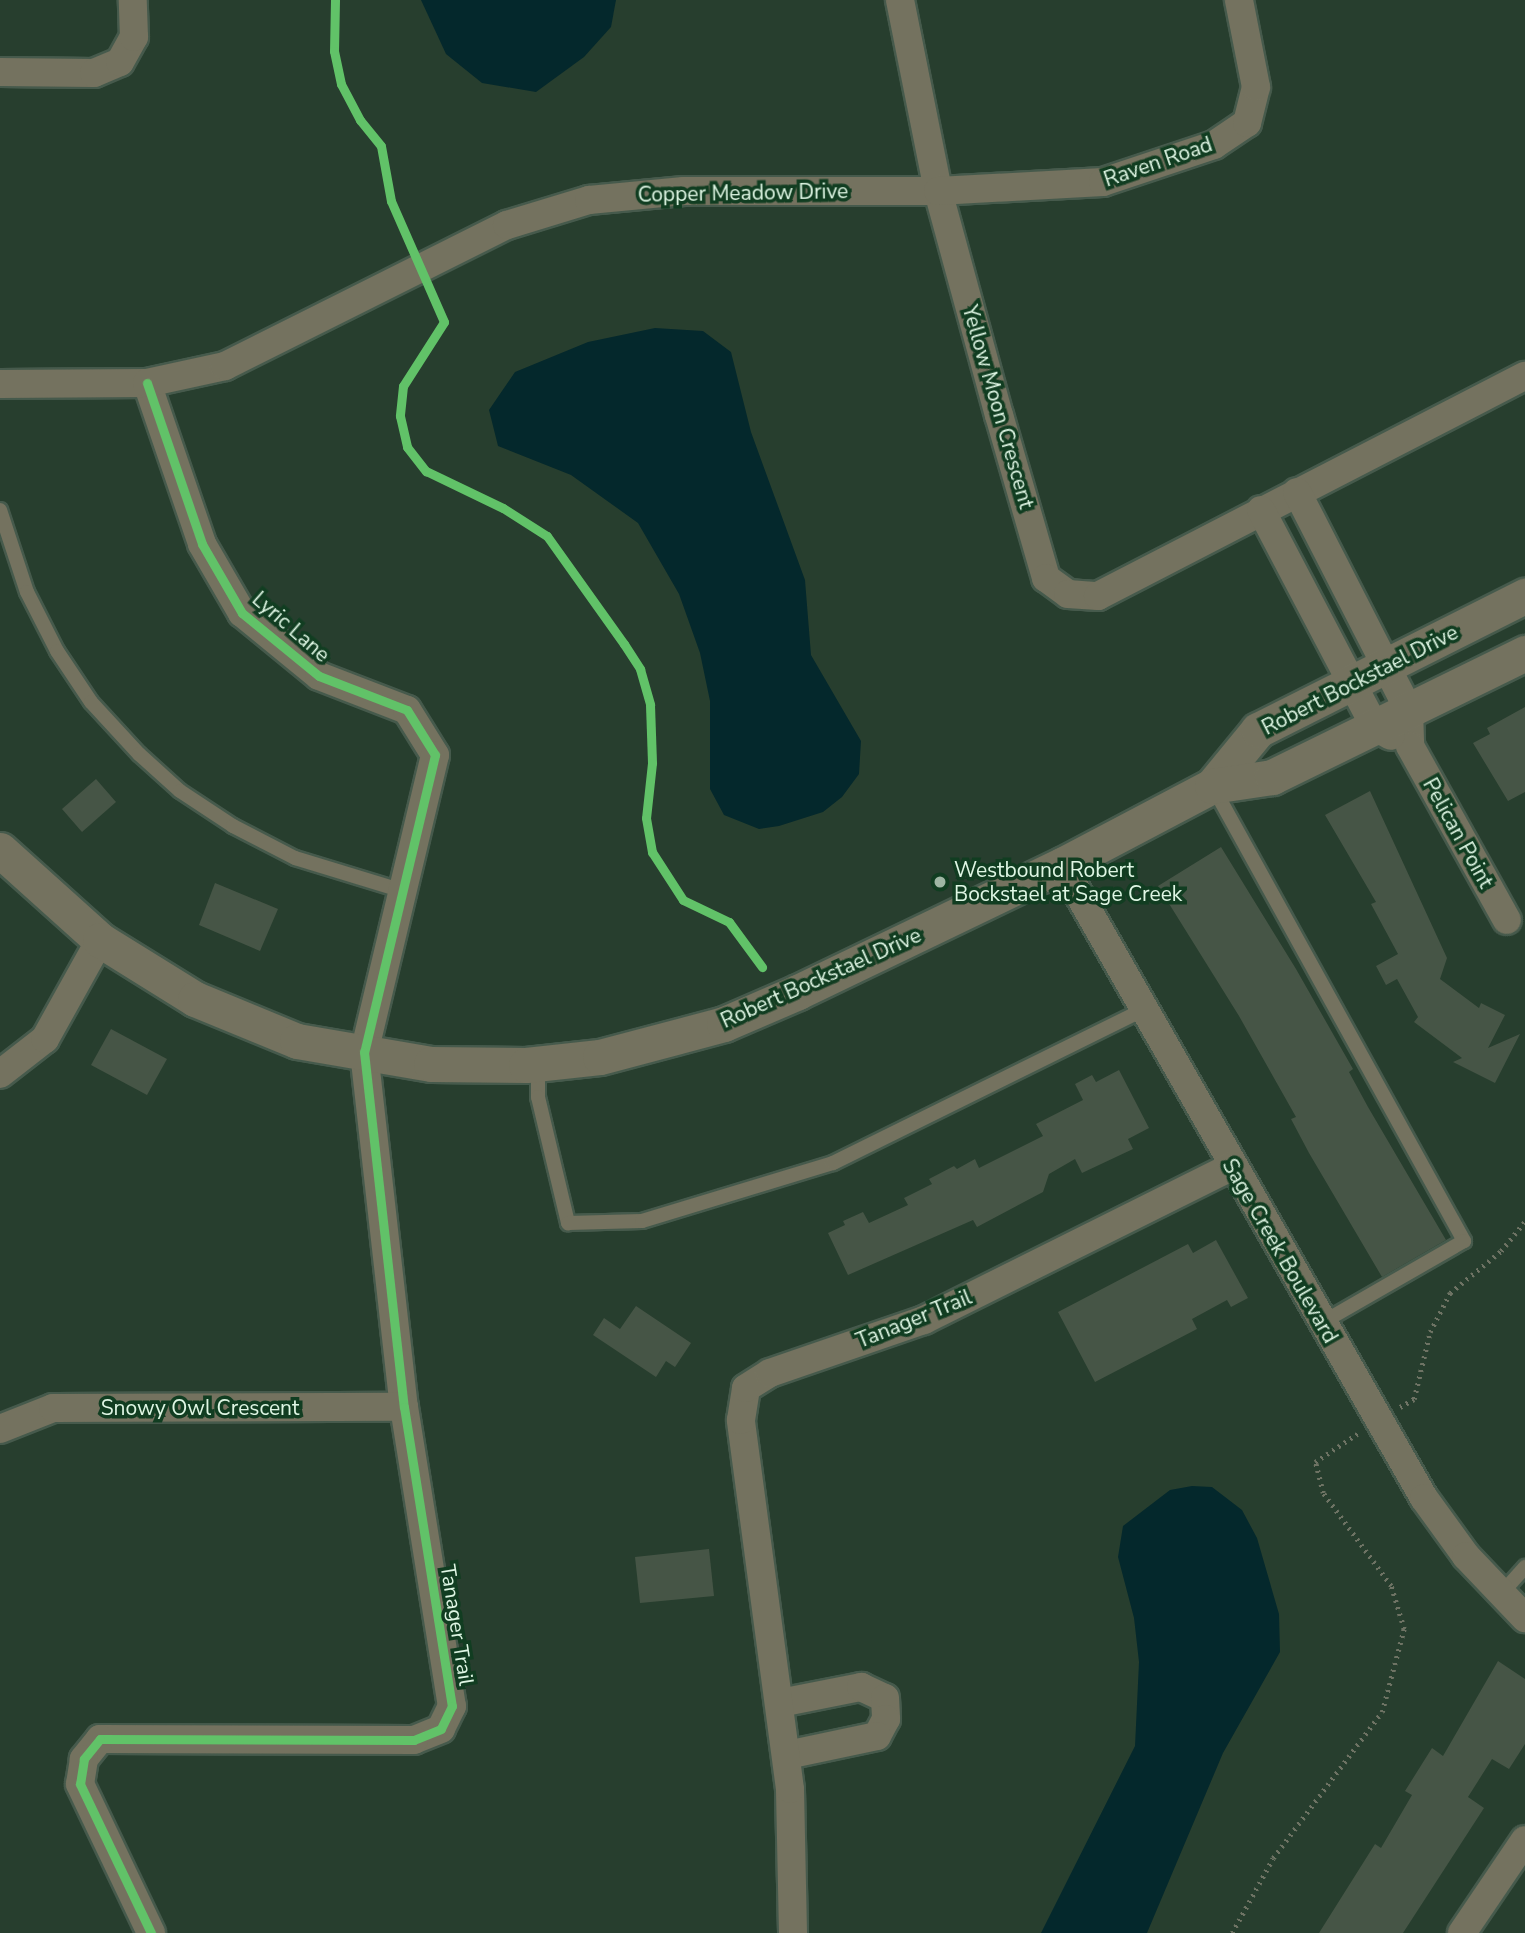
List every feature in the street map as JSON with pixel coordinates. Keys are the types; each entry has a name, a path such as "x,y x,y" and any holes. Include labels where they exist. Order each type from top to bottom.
{"street":[{"path":"0,72 93,73 120,62 134,37 133,0"},
{"name":"Yellow Moon Crescent","path":"900,0 938,191 1046,578 1068,594 1098,596 1525,376"},
{"name":"Raven Road","path":"938,191 1103,183 1214,145 1247,123 1256,87 1238,0"},
{"name":"Copper Meadow Drive","path":"0,384 147,383 225,366 507,225 589,200 684,191 938,191"},
{"name":"Lyric Lane","path":"147,383 202,544 242,613 319,677 407,710 435,755 364,1052"},
{"path":"1297,492 1409,711"},
{"path":"1261,510 1375,727 1410,746"},
{"name":"Robert Bockstael Drive","path":"1212,786 1258,730 1525,596"},
{"name":"Robert Bockstael Drive","path":"0,850 100,940 195,999 297,1041 431,1064 538,1064 646,1048 724,1024 1062,865 1212,786 1272,777 1525,653"},
{"name":"Pelican Point","path":"1409,711 1410,746 1507,920"},
{"name":"Sage Creek Boulevard","path":"1062,865 1231,1167 1424,1497 1500,1595 1525,1618"},
{"path":"0,1074 45,1039 100,940"},
{"name":"Tanager Trail","path":"151,1933 80,1784 84,1759 100,1739 414,1740 441,1729 452,1706 404,1407 364,1052"},
{"name":"Tanager Trail","path":"793,1933 787,1755 741,1420 746,1388 770,1373 924,1320 1231,1167"},
{"name":"Snowy Owl Crescent","path":"0,1429 53,1408 404,1407"},
{"path":"780,1703 861,1687 885,1698 886,1719 877,1736 787,1755"},
{"path":"1462,1933 1525,1840"}],"lane":[{"path":"0,510 27,592 57,650 91,702 139,754 180,790 233,826 295,858 403,891"},
{"path":"1212,786 1464,1241 1322,1322"},
{"path":"538,1064 538,1097 568,1223 642,1220 832,1163 1144,1009"},
{"path":"1500,1595 1525,1567"}],"path":[{"path":"1232,1933 1273,1858 1382,1712 1404,1629 1391,1586 1323,1493 1315,1462 1414,1399 1430,1332 1450,1293 1501,1251 1525,1221"}],"water":[{"path":"421,0 616,0 611,27 584,57 536,92 482,83 446,54"},
{"path":"655,328 703,331 731,352 751,432 805,580 811,655 861,741 859,774 842,797 823,812 779,826 759,829 724,815 710,789 710,701 700,653 679,594 638,523 571,475 498,446 489,410 515,372 588,342"},
{"path":"1192,1486 1212,1487 1242,1510 1257,1538 1279,1614 1280,1652 1223,1753 1147,1933 1041,1933 1135,1746 1139,1662 1134,1618 1118,1557 1123,1526 1170,1490"}],"building":[{"path":"1525,707 1525,792 1508,801 1473,743 1490,734 1487,728"},
{"path":"96,779 116,802 82,832 62,809"},
{"path":"1370,791 1447,958 1440,979 1479,1008 1481,1003 1505,1015 1488,1048 1520,1034 1495,1083 1453,1062 1462,1058 1414,1022 1418,1017 1397,979 1386,985 1376,966 1398,954 1371,904 1376,902 1325,815"},
{"path":"1221,847 1296,969 1353,1069 1349,1072 1368,1107 1446,1240 1382,1277 1309,1153 1291,1119 1296,1117 1239,1016 1158,886"},
{"path":"215,883 278,909 260,951 199,925"},
{"path":"111,1029 167,1059 147,1095 91,1065"},
{"path":"1119,1070 1149,1128 1128,1139 1133,1149 1082,1173 1075,1159 1049,1174 1043,1192 977,1227 973,1220 848,1275 828,1233 845,1225 843,1221 863,1212 869,1223 908,1205 904,1198 932,1184 929,1179 954,1166 957,1169 975,1159 979,1168 1043,1136 1036,1124 1083,1100 1075,1084 1092,1075 1096,1082"},
{"path":"1216,1240 1248,1298 1231,1307 1227,1300 1192,1319 1197,1329 1095,1382 1058,1312 1188,1244 1193,1253"},
{"path":"636,1306 691,1343 675,1367 666,1361 656,1377 593,1335 604,1318 620,1329"},
{"path":"709,1549 714,1596 640,1603 635,1557"},
{"path":"1498,1661 1525,1679 1525,1744 1509,1769 1492,1759 1468,1797 1484,1808 1403,1933 1319,1933 1375,1844 1381,1848 1412,1795 1405,1791 1432,1748 1443,1756"}],"cycle path":[{"path":"335,0 334,51 341,84 360,120 381,146 391,201 444,322 403,386 400,416 407,447 426,471 503,508 547,536 624,644 640,669 650,705 652,763 646,818 652,852 683,900 729,922 762,967"},
{"path":"147,383 202,544 242,613 319,676 407,710 435,755 364,1052 404,1407 452,1706 441,1729 414,1740 100,1739 84,1759 80,1784 151,1933"}],"place":[{"name":"Westbound Robert Bockstael at Sage Creek","path":"940,882"}]}
